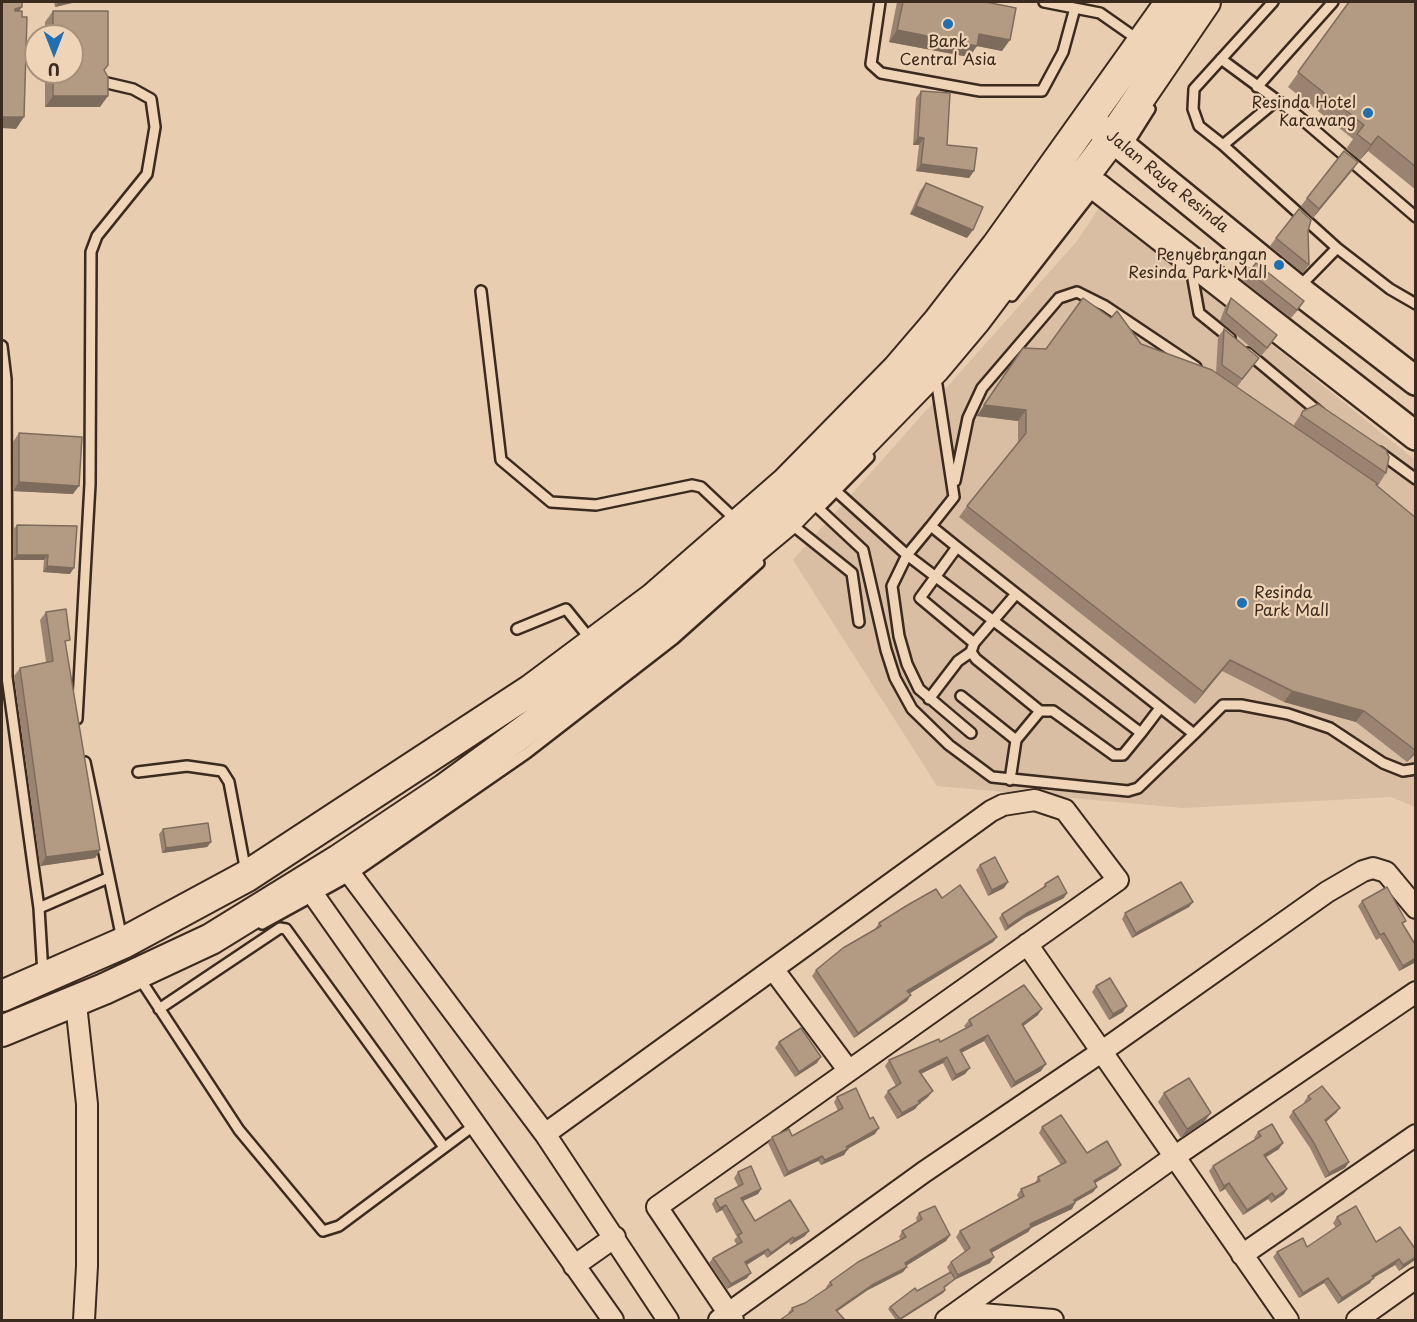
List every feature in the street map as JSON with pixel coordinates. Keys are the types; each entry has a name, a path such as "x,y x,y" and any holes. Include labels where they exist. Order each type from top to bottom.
{"main road":[{"path":"2,996 123,943 247,876 437,754 594,645 740,524 808,462 897,370 939,321 997,246 1171,2"},
{"path":"2,1031 104,989 211,939 339,860 416,808 605,672 786,521 918,385 976,319 1119,142 1205,2"}],"street":[{"name":"Jalan Raya Resinda","path":"1087,119 1119,142 1297,290 1416,381"},
{"path":"1096,187 1416,436"},
{"path":"545,1134 990,811 1003,805 1035,801 1065,810 1118,880 657,1207 727,1318 840,1231 1101,1052 1328,892 1363,871 1373,868 1386,872 1416,909"},
{"path":"351,875 545,1134 668,1320"},
{"path":"315,897 613,1320"},
{"path":"1027,944 1288,1320"},
{"path":"773,969 849,1071"},
{"path":"952,1316 1174,1157 1416,992"},
{"path":"76,1014 87,1104 87,1266 84,1320"},
{"path":"1242,1255 1416,1136"},
{"path":"574,1266 615,1237"},
{"path":"1357,1320 1416,1278"},
{"path":"952,1316 1053,1320"}],"lane":[{"path":"880,2 871,64 881,74 980,91 1042,91 1063,52 1075,8"},
{"path":"1044,2 1109,17 1142,42"},
{"path":"1273,2 1194,89 1193,109 1199,126 1336,248 1390,289 1416,304"},
{"path":"1257,87 1333,2"},
{"path":"1221,59 1297,115 1416,217"},
{"path":"79,726 76,714 90,484 91,252 97,236 147,174 155,128 151,99 133,89 104,82"},
{"path":"1119,142 1156,99"},
{"path":"1223,145 1276,101"},
{"path":"1006,303 1096,187"},
{"path":"1297,290 1336,248"},
{"path":"1189,258 1199,313 1330,420"},
{"path":"481,291 501,460 550,502 596,505 692,484 701,487 740,524"},
{"path":"954,486 968,418 982,388 1059,298 1077,292 1105,306 1202,371"},
{"path":"2,346 6,379 7,677 39,908 43,980"},
{"path":"929,394 944,377"},
{"path":"937,386 954,497 907,555 892,586 896,618 907,664 919,689 971,733"},
{"path":"1368,444 1416,479"},
{"path":"788,536 875,451"},
{"path":"836,491 907,555 1141,733"},
{"path":"807,518 852,573 859,622"},
{"path":"807,518 863,550 886,650 895,678 912,709 949,745 992,777 1128,791 1138,788 1223,705 1241,705 1288,714 1330,728 1383,763 1403,771 1416,769"},
{"path":"932,526 1194,734"},
{"path":"957,547 920,598 973,648 987,669 1040,711 1053,711 1119,757 1160,708"},
{"path":"256,927 315,897 351,875 536,746 674,639 770,552"},
{"path":"929,699 958,661 973,648 992,621 1016,594"},
{"path":"517,629 562,608 568,609 594,645"},
{"path":"961,696 1016,740"},
{"path":"1010,780 1016,740 1040,711"},
{"path":"83,749 123,943"},
{"path":"138,772 187,766 222,771 229,782 247,876"},
{"path":"39,908 108,878"},
{"path":"159,1009 225,959 279,928 286,929 444,1147"},
{"path":"196,958 226,942"},
{"path":"154,979 139,987 159,1009 239,1130 323,1231 339,1226 476,1124"}],"shaded area":[{"name":"Resinda Park Mall","path":"1100,206 1415,460 1415,807 1391,797 1183,808 937,786 793,560 1077,241"}],"building":[{"path":"2,2 22,2 22,7 15,11 22,11 22,17 27,17 27,24 24,24 24,117 2,117"},
{"path":"903,2 986,2 1016,8 1010,40 979,34 977,46 897,30"},
{"name":"Resinda Hotel Karawang","path":"1349,2 1416,2 1416,167 1378,136 1371,145 1357,134 1364,125 1298,72"},
{"path":"53,11 108,11 108,65 104,70 108,77 108,96 53,96 53,84 84,84 84,24 53,24"},
{"path":"921,91 950,93 947,145 977,148 974,171 921,164 924,138 918,137"},
{"path":"1344,151 1358,162 1319,209 1307,198"},
{"path":"926,183 983,207 973,230 916,206"},
{"path":"1299,209 1311,220 1308,231 1309,265 1276,238"},
{"path":"1256,263 1304,301 1297,310 1249,272"},
{"name":"Resinda Park Mall","path":"1083,298 1111,318 1117,311 1141,344 1212,370 1378,484 1376,485 1416,518 1415,750 1364,711 1292,691 1230,660 1203,692 967,506 1026,433 1026,410 984,405 1023,348 1046,349"},
{"path":"1231,298 1277,335 1267,348 1226,313"},
{"path":"1224,329 1259,358 1242,379 1222,365"},
{"path":"1318,404 1386,450 1389,457 1386,473 1301,415 1303,411"},
{"path":"19,433 82,437 79,486 19,482"},
{"path":"17,525 77,526 74,568 47,566 48,555 17,555"},
{"path":"66,609 70,640 65,641 100,850 46,857 20,668 53,661 46,612"},
{"path":"208,823 211,842 166,848 163,829"},
{"path":"995,857 1008,882 992,890 980,865"},
{"path":"1058,876 1067,893 1027,913 1008,926 1002,914"},
{"path":"1181,882 1193,902 1136,933 1125,913"},
{"path":"960,885 997,937 907,991 911,995 858,1033 816,970 843,948 881,926 879,923 906,906 936,889 942,898"},
{"path":"1387,887 1406,921 1402,923 1416,946 1416,958 1403,966 1384,933 1380,935 1362,901"},
{"path":"1110,978 1127,1006 1113,1014 1096,986"},
{"path":"1024,985 1042,1009 1022,1024 1046,1064 1015,1082 988,1035 960,1050 970,1068 956,1075 947,1057 919,1071 933,1091 918,1101 920,1103 902,1113 888,1091 901,1083 889,1060 939,1039 940,1042 972,1025 969,1020"},
{"path":"801,1028 821,1057 799,1072 779,1042"},
{"path":"1189,1078 1211,1113 1187,1129 1164,1093"},
{"path":"1322,1086 1340,1108 1325,1120 1349,1162 1329,1173 1314,1143 1293,1111 1311,1099 1308,1096"},
{"path":"856,1088 870,1119 873,1117 879,1128 846,1147 848,1149 825,1160 822,1156 788,1172 772,1137 789,1129 792,1136 843,1108 837,1097"},
{"path":"1061,1115 1087,1153 1107,1141 1121,1165 1094,1181 1097,1187 1074,1200 1075,1203 1030,1224 1031,1227 990,1250 994,1257 958,1275 951,1262 970,1248 960,1231 1024,1196 1021,1189 1040,1181 1038,1177 1066,1162 1042,1127"},
{"path":"1272,1124 1283,1143 1264,1155 1287,1189 1275,1197 1272,1193 1247,1210 1229,1183 1224,1186 1213,1166 1261,1136 1258,1132"},
{"path":"751,1166 761,1189 741,1198 755,1221 790,1200 809,1231 794,1239 793,1237 771,1253 768,1249 745,1262 751,1273 731,1284 713,1258 742,1242 738,1235 742,1233 726,1205 720,1208 715,1199 743,1184 738,1172"},
{"path":"935,1206 950,1235 905,1263 907,1267 872,1285 836,1310 845,1320 780,1320 793,1311 792,1308 805,1303 832,1285 830,1282 858,1262 906,1237 902,1231 922,1219 919,1213"},
{"path":"1356,1206 1376,1242 1400,1227 1416,1250 1416,1257 1403,1265 1399,1259 1342,1298 1328,1278 1303,1293 1277,1252 1303,1238 1307,1247 1341,1224 1337,1217"},
{"path":"951,1272 955,1279 944,1287 945,1290 900,1319 890,1307 915,1288 917,1291"}],"place":[{"name":"Bank Central Asia","path":"948,24"},
{"name":"Resinda Hotel Karawang","path":"1368,113"},
{"name":"Penyebrangan Resinda Park Mall","path":"1279,265"},
{"name":"Resinda Park Mall","path":"1242,603"}]}
